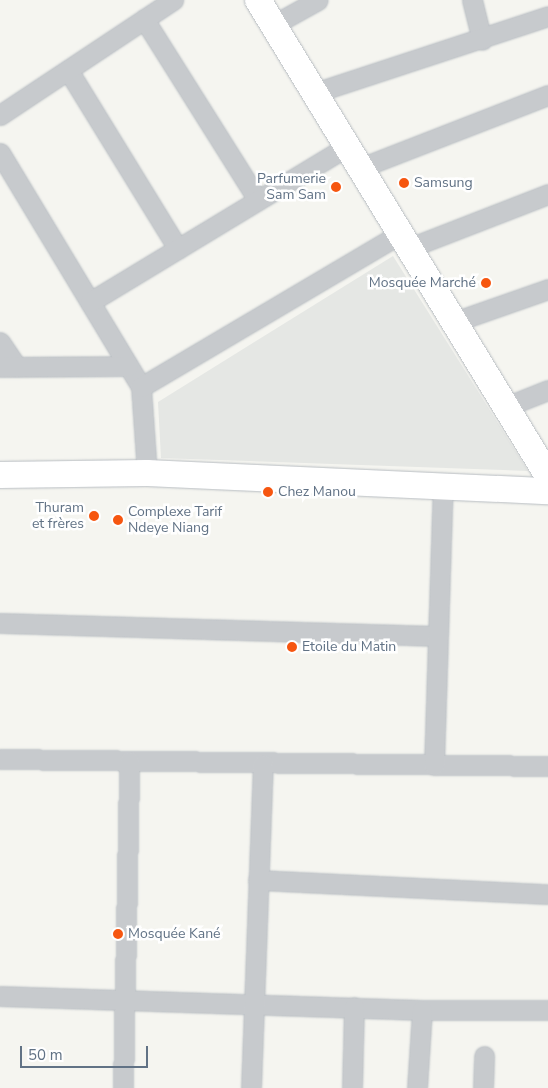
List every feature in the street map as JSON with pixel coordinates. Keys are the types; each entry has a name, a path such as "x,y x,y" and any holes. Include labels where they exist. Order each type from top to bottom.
{"street":[{"path":"0,115 173,0"},
{"path":"258,0 548,476"},
{"path":"274,25 318,0"},
{"path":"472,0 482,40"},
{"path":"314,93 482,40 548,16"},
{"path":"144,19 258,200"},
{"path":"68,70 178,249"},
{"path":"360,168 548,95"},
{"path":"90,302 348,146"},
{"path":"0,153 141,388 147,473"},
{"path":"141,388 404,241 548,194"},
{"path":"454,322 548,289"},
{"path":"0,342 8,367 128,366"},
{"path":"506,407 548,390"},
{"path":"0,475 147,473 548,491"},
{"path":"434,764 443,486"},
{"path":"0,623 438,636"},
{"path":"0,759 262,764 548,766"},
{"path":"123,1088 129,762"},
{"path":"251,1088 262,764"},
{"path":"258,880 548,894"},
{"path":"0,996 422,1010 548,1010"},
{"path":"352,1088 354,1007"},
{"path":"417,1088 422,1010"},
{"path":"482,1088 484,1056"}],"shaded area":[{"path":"393,256 528,471 161,458 158,402"}],"place":[{"name":"Samsung","path":"404,183"},
{"name":"Parfumerie Sam Sam","path":"336,187"},
{"name":"Mosquée Marché","path":"486,283"},
{"name":"Chez Manou","path":"268,492"},
{"name":"Thuram et frères","path":"94,516"},
{"name":"Complexe Tarif Ndeye Niang","path":"118,520"},
{"name":"Etoile du Matin","path":"292,647"},
{"name":"Mosquée Kané","path":"118,934"}]}
